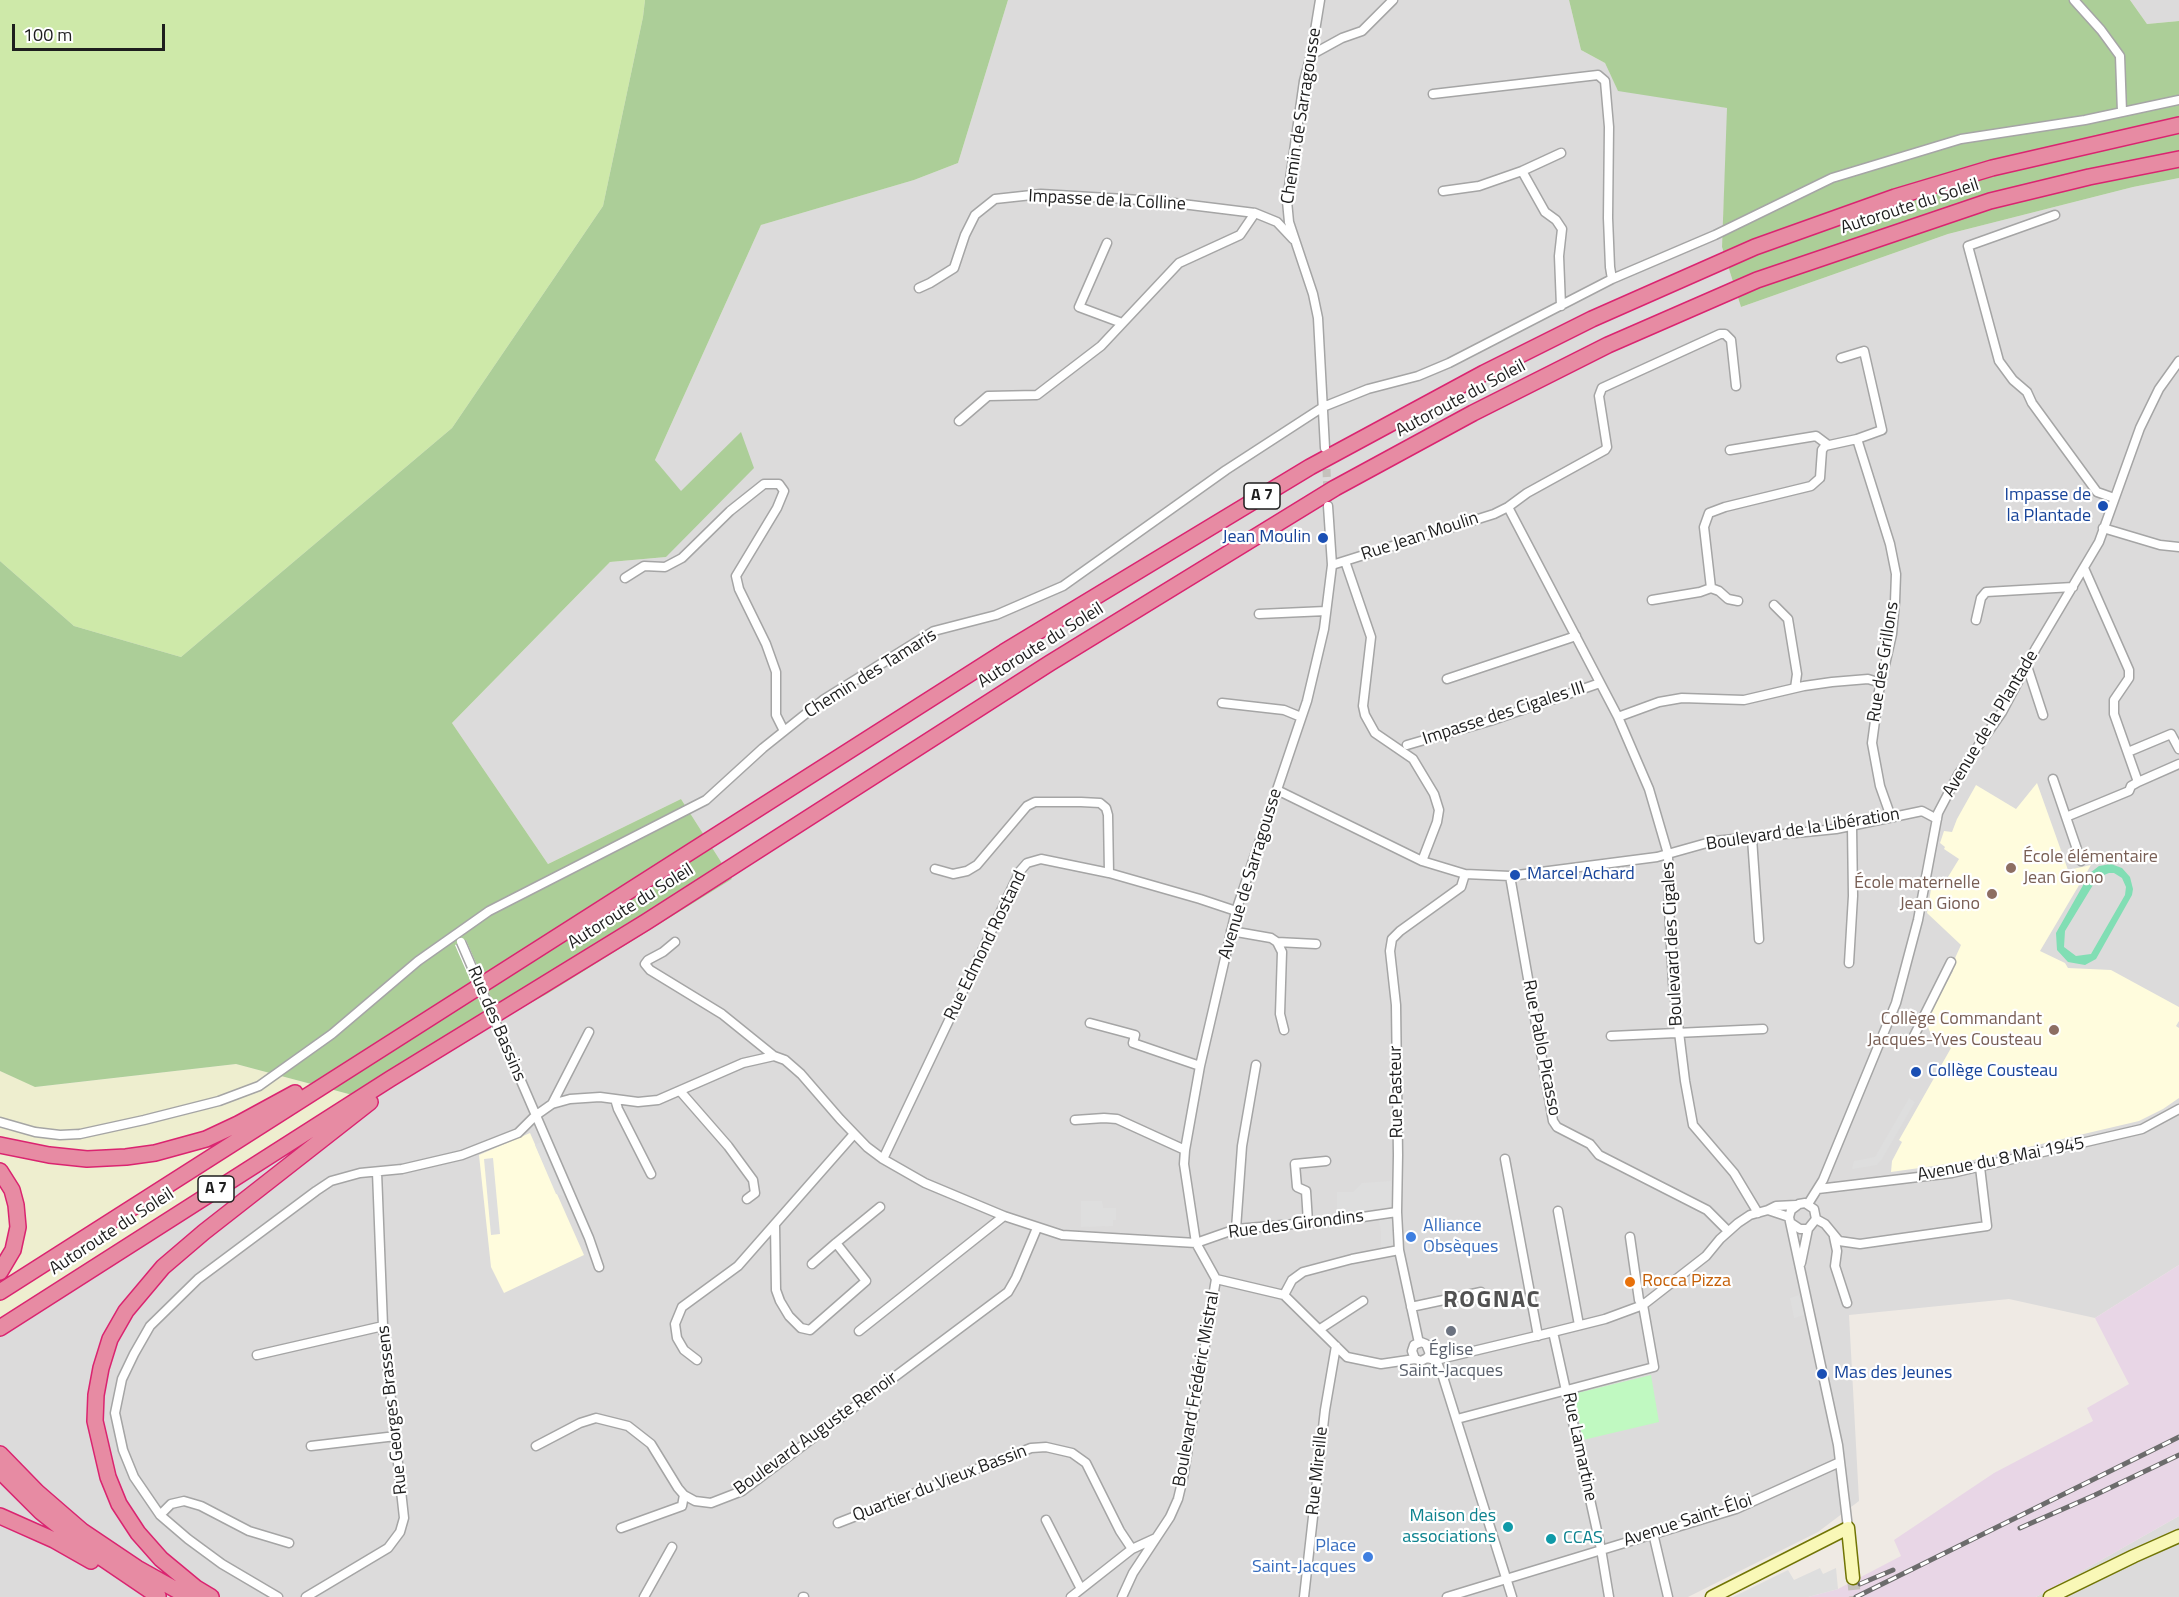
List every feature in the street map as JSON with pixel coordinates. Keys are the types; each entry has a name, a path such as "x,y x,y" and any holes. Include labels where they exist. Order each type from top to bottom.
{"highway":[{"name":"Autoroute du Soleil","path":"0,1292 1004,652 1310,467 1484,373 1592,319 1755,247 1895,197 2004,166 2179,125"},
{"name":"Autoroute du Soleil","path":"0,1328 434,1053 646,922 1061,656 1335,488 1473,413 1608,345 1757,280 1990,201 2088,177 2179,159"},
{"path":"0,1145 49,1155 87,1159 126,1157 180,1148 238,1124 418,1024"},
{"path":"211,1597 196,1588 161,1559 138,1533 119,1504 108,1478 95,1421 96,1395 110,1339 126,1311 164,1267 300,1155 434,1053"},
{"path":"0,1171 12,1190 18,1227 13,1250 0,1272"},
{"path":"0,1454 37,1492 82,1530 137,1568 189,1597"},
{"path":"0,1471 41,1512 80,1543 159,1597"},
{"path":"0,1516 54,1540 159,1597"}],"street":[{"name":"Chemin de Sarragousse","path":"1320,0 1311,55 1304,81 1287,201 1288,222 1313,294 1318,318 1323,407"},
{"path":"1311,55 1362,31 1393,0"},
{"path":"2074,0 2101,30 2120,56 2122,112"},
{"path":"1433,94 1599,75 1605,81 1609,127 1608,218 1612,279"},
{"name":"Chemin des Tamaris","path":"0,1122 35,1132 60,1135 80,1134 144,1120 241,1094 259,1086 289,1067 332,1034 418,961 489,911 706,800 823,700 934,631 996,615 1063,586 1226,470 1323,407 1368,389 1418,376 1449,363 1612,279 1715,235 1832,178 1961,139 2179,100"},
{"path":"1443,191 1479,186 1522,171 1561,153"},
{"path":"1522,171 1545,212 1556,220 1562,229 1559,256 1561,306"},
{"name":"Impasse de la Colline","path":"919,288 954,268 965,235 975,215 995,199 1041,194 1158,201 1255,213 1277,222 1295,242"},
{"path":"959,421 988,396 1037,395 1101,346 1179,263 1240,236 1255,213"},
{"path":"2055,215 1968,246 1999,361 2013,380 2027,392 2032,403 2097,492 2114,498"},
{"path":"1107,243 1079,307 1122,323"},
{"name":"Rue Jean Moulin","path":"1332,565 1494,514 1605,450 1607,447 1599,396 1602,388 1720,334 1725,334 1731,340 1736,386"},
{"path":"1712,588 1704,527 1709,513 1811,486 1820,478 1821,450 1828,445 1857,439 1882,430 1864,351 1841,358"},
{"name":"Avenue de la Plantade","path":"1808,1204 1818,1190 1844,1132 1896,1003 1919,918 1938,813 1958,775 2002,711 2099,542 2140,428 2159,389 2179,361"},
{"path":"1323,407 1325,448"},
{"path":"1730,450 1816,436 1828,445"},
{"name":"Rue des Grillons","path":"1857,439 1890,544 1896,574 1892,634 1881,683 1872,743 1880,786 1891,816"},
{"path":"625,578 644,566 665,567 682,558 730,511 764,484 779,484 784,491 777,508 736,576 739,589 766,644 776,672 776,715 784,731"},
{"name":"Avenue de Sarragousse","path":"1196,1243 1184,1164 1200,1066 1236,911 1301,717 1324,629 1332,565 1328,506"},
{"name":"Boulevard des Cigales","path":"1508,507 1618,717 1649,789 1668,854 1669,908 1679,1034 1693,1125 1734,1173 1758,1213"},
{"path":"2103,528 2160,545 2179,547"},
{"path":"1345,561 1371,637 1363,706 1365,715 1375,733 1413,759 1420,767 1434,794 1439,810 1437,822 1422,861"},
{"path":"2084,568 2129,670 2130,678 2114,700 2114,714 2138,782"},
{"path":"1976,620 1981,598 1986,592 2073,587"},
{"path":"1652,600 1712,588 1728,599 1738,601"},
{"path":"1774,605 1788,619 1797,674 1795,688"},
{"path":"1259,614 1326,611"},
{"path":"1447,679 1576,636"},
{"path":"2026,666 2043,715"},
{"path":"1618,717 1638,708 1682,698 1744,700 1795,688 1868,679 1881,683"},
{"name":"Impasse des Cigales III","path":"1407,745 1490,721 1600,683"},
{"path":"1222,704 1284,710 1301,717"},
{"path":"2128,752 2171,734 2179,749"},
{"path":"2066,817 2128,791 2138,782 2179,764"},
{"path":"2053,779 2081,861"},
{"name":"Boulevard de la Libération","path":"1276,790 1422,861 1465,874 1510,876 1668,854 1714,841 1852,826 1922,811 1937,819"},
{"path":"935,869 953,874 967,871 977,865 1027,806 1035,802 1081,802 1100,803 1106,808 1109,873"},
{"path":"1849,963 1853,896 1852,826"},
{"path":"1752,838 1759,939"},
{"name":"Rue Edmond Rostand","path":"883,1159 1020,872 1027,863 1041,859 1109,873 1200,898 1236,911"},
{"name":"Rue Pasteur","path":"1419,1343 1399,1250 1396,1017 1390,959 1392,939 1461,887 1465,874"},
{"name":"Rue Pablo Picasso","path":"1510,876 1553,1121 1557,1127 1590,1144 1599,1155 1707,1210 1728,1231"},
{"path":"1231,931 1271,938 1277,942 1282,952 1280,1014 1284,1030"},
{"name":"Rue des Bassins","path":"456,933 589,1238 599,1267"},
{"path":"675,942 648,960 645,964 650,970 722,1014 774,1056 785,1060 801,1074 854,1134 883,1159 925,1183 1004,1216 1062,1235 1196,1243"},
{"path":"1277,942 1316,944"},
{"path":"1913,1038 1951,962"},
{"path":"1090,1023 1134,1035 1133,1043 1200,1066"},
{"path":"1611,1036 1763,1029"},
{"path":"552,1104 588,1032"},
{"path":"278,1597 222,1564 188,1539 160,1515 134,1477 123,1450 115,1413 122,1379 150,1326 198,1279 315,1191 332,1181 360,1173 431,1164 462,1155 518,1133 535,1116 552,1104 570,1099 600,1097 638,1102 658,1100 743,1063 774,1056"},
{"path":"1236,1228 1242,1146 1256,1065"},
{"path":"680,1091 728,1146 753,1180 754,1193 747,1199"},
{"path":"615,1099 651,1174"},
{"name":"Avenue du 8 Mai 1945","path":"1818,1190 1952,1173 1980,1167 2142,1129 2179,1109"},
{"path":"1075,1120 1117,1119 1185,1150"},
{"path":"697,1360 684,1350 677,1338 675,1324 682,1307 738,1266 854,1134"},
{"path":"1505,1159 1538,1336"},
{"path":"1308,1222 1306,1191 1297,1187 1295,1164 1326,1161"},
{"path":"1216,1279 1284,1294 1347,1357 1381,1364 1415,1359 1421,1361 1538,1336 1643,1305 1706,1256 1728,1231 1750,1215 1776,1206 1808,1204 1814,1209 1816,1219 1825,1224 1839,1242 1860,1244 1987,1226 1980,1167"},
{"name":"Rue Georges Brassens","path":"306,1597 388,1548 400,1532 404,1518 383,1326 377,1172"},
{"path":"1796,1205 1791,1210 1790,1220 1840,1462 1853,1578"},
{"path":"812,1263 880,1207"},
{"path":"1768,1210 1790,1220 1797,1228 1808,1229"},
{"path":"1558,1211 1579,1325"},
{"name":"Rue des Girondins","path":"1196,1243 1236,1228 1397,1212"},
{"path":"859,1331 1004,1216"},
{"path":"1800,1269 1808,1229 1816,1219"},
{"path":"775,1224 776,1290 789,1316 801,1328 810,1330 818,1325 866,1281 836,1243"},
{"name":"Boulevard Auguste Renoir","path":"684,1495 695,1501 711,1503 742,1491 1008,1292 1036,1228"},
{"path":"1833,1234 1837,1251 1835,1266 1847,1303"},
{"path":"1457,1419 1654,1367 1643,1305 1639,1300 1630,1237"},
{"name":"Boulevard Frédéric Mistral","path":"1122,1597 1133,1574 1178,1499 1183,1478 1216,1279 1196,1243"},
{"path":"1284,1294 1292,1280 1303,1272 1399,1250"},
{"path":"1411,1307 1481,1292"},
{"path":"1320,1329 1363,1302"},
{"path":"257,1355 383,1326"},
{"name":"Rue Lamartine","path":"1553,1332 1610,1597"},
{"path":"1415,1359 1412,1354 1413,1348 1419,1343 1424,1343 1428,1347 1457,1419 1512,1597"},
{"name":"Rue Mireille","path":"1304,1597 1325,1410 1336,1346"},
{"path":"536,1446 580,1423 596,1418 628,1426 651,1444 684,1495 682,1506 621,1528"},
{"path":"310,1446 396,1437"},
{"name":"Quartier du Vieux Bassin","path":"838,1523 1031,1448 1046,1447 1071,1453 1086,1463 1120,1531 1132,1549"},
{"name":"Avenue Saint-Éloi","path":"1447,1597 1736,1509 1840,1462"},
{"path":"160,1515 171,1504 184,1501 201,1506 249,1531 289,1543"},
{"path":"1046,1520 1081,1589"},
{"path":"1713,1597 1848,1528"},
{"path":"2134,1556 2179,1530"},
{"path":"1653,1533 1668,1597"},
{"path":"2050,1597 2179,1536"},
{"path":"1071,1597 1132,1549 1156,1538"},
{"path":"644,1597 672,1547"}],"shaded area":[{"path":"1008,0 1569,0 1581,50 1605,63 1618,90 1728,108 1722,247 1741,307 1948,234 2133,187 2179,178 2179,1265 2095,1318 2009,1299 1849,1315 1859,1501 1818,1532 1688,1597 0,1597 0,1328 360,1097 547,994 732,879 681,799 548,864 452,723 610,562 666,557 680,491 655,460 761,225 914,180 958,163"},
{"path":"2130,0 2179,0 2179,21 2147,24"},
{"name":"Collège Commandant Jacques-Yves Cousteau","path":"2037,783 2068,870 2091,865 2040,951 2065,963 2068,968 2111,970 2179,1007 2179,1021 2176,1026 2179,1028 2179,1098 2139,1121 1969,1161 1891,1172 1892,1161 1902,1142 1899,1140 1951,1048 1931,1035 1927,1024 1953,971 1951,967 1961,945 1927,913 1931,889 1940,890 1959,859 1944,849 1945,847 1940,843 1944,831 1952,832 1976,785 2016,809"},
{"path":"1909,1098 1915,1102 1882,1159 1877,1165 1852,1169 1854,1161 1875,1157"},
{"path":"530,1133 584,1255 504,1293 491,1267 479,1155"},
{"path":"541,1142 564,1196 556,1194 535,1145"},
{"path":"493,1158 500,1234 491,1235 484,1159"},
{"path":"1391,1181 1395,1246 1381,1248 1381,1231 1376,1209 1337,1216 1337,1192 1353,1192 1362,1183"},
{"path":"1081,1201 1102,1201 1103,1208 1116,1208 1116,1220 1113,1220 1113,1226 1081,1227"},
{"path":"2179,1265 2179,1516 2036,1597 1808,1597 1838,1589 1901,1556 1894,1540 1994,1473 2093,1421 2087,1408 2129,1384 2095,1318"},
{"path":"1799,1295 1804,1315 1794,1318 1790,1298"},
{"path":"2179,1516 2179,1597 2036,1597"},
{"path":"1820,1568 1823,1574 1836,1568 1838,1589 1808,1597 1733,1597 1788,1570 1794,1580"}],"green space":[{"path":"0,0 645,0 603,206 452,428 181,657 74,626 0,561"},
{"path":"645,0 1008,0 958,163 914,180 761,225 655,460 681,491 741,432 754,468 666,557 610,562 452,723 548,864 681,799 732,879 547,994 360,1097 236,1064 35,1087 0,1071 0,561 74,626 181,657 452,428 603,206"},
{"path":"1569,0 2130,0 2147,24 2179,21 2179,178 2133,187 1948,234 1741,307 1722,247 1727,108 1618,91 1605,63 1581,50"},
{"path":"2111,864 2122,868 2130,877 2132,895 2096,959 2085,965 2068,962 2057,950 2056,933 2090,873 2099,866","holes":["2109,873 2122,878 2126,887 2125,895 2091,954 2076,956 2064,947 2065,931 2096,880"]},
{"path":"236,1064 360,1097 0,1328 0,1071 36,1087"},
{"path":"1651,1375 1659,1422 1583,1440 1573,1394"}],"pier":[{"path":"466,940 504,1028 493,1033 455,945"}],"tunnel":[{"path":"1326,457 1328,506"},
{"path":"1853,1578 1855,1597"}],"railway":[{"path":"1856,1597 2179,1437"},
{"path":"2020,1528 2179,1455"},
{"path":"1860,1584 1893,1570"}],"place":[{"name":"Impasse de la Plantade","path":"2103,506"},
{"name":"Jean Moulin","path":"1323,538"},
{"name":"École élémentaire Jean Giono","path":"2011,868"},
{"name":"Marcel Achard","path":"1515,875"},
{"name":"École maternelle Jean Giono","path":"1992,894"},
{"name":"Collège Commandant Jacques-Yves Cousteau","path":"2054,1030"},
{"name":"Collège Cousteau","path":"1916,1072"},
{"name":"Alliance Obsèques","path":"1411,1237"},
{"name":"Rocca Pizza","path":"1630,1282"},
{"name":"Église Saint-Jacques","path":"1451,1331"},
{"name":"Mas des Jeunes","path":"1822,1374"},
{"name":"Maison des associations","path":"1508,1527"},
{"name":"CCAS","path":"1551,1539"},
{"name":"Place Saint-Jacques","path":"1368,1557"}],"district":[{"name":"ROGNAC","path":"1492,1301"}]}
